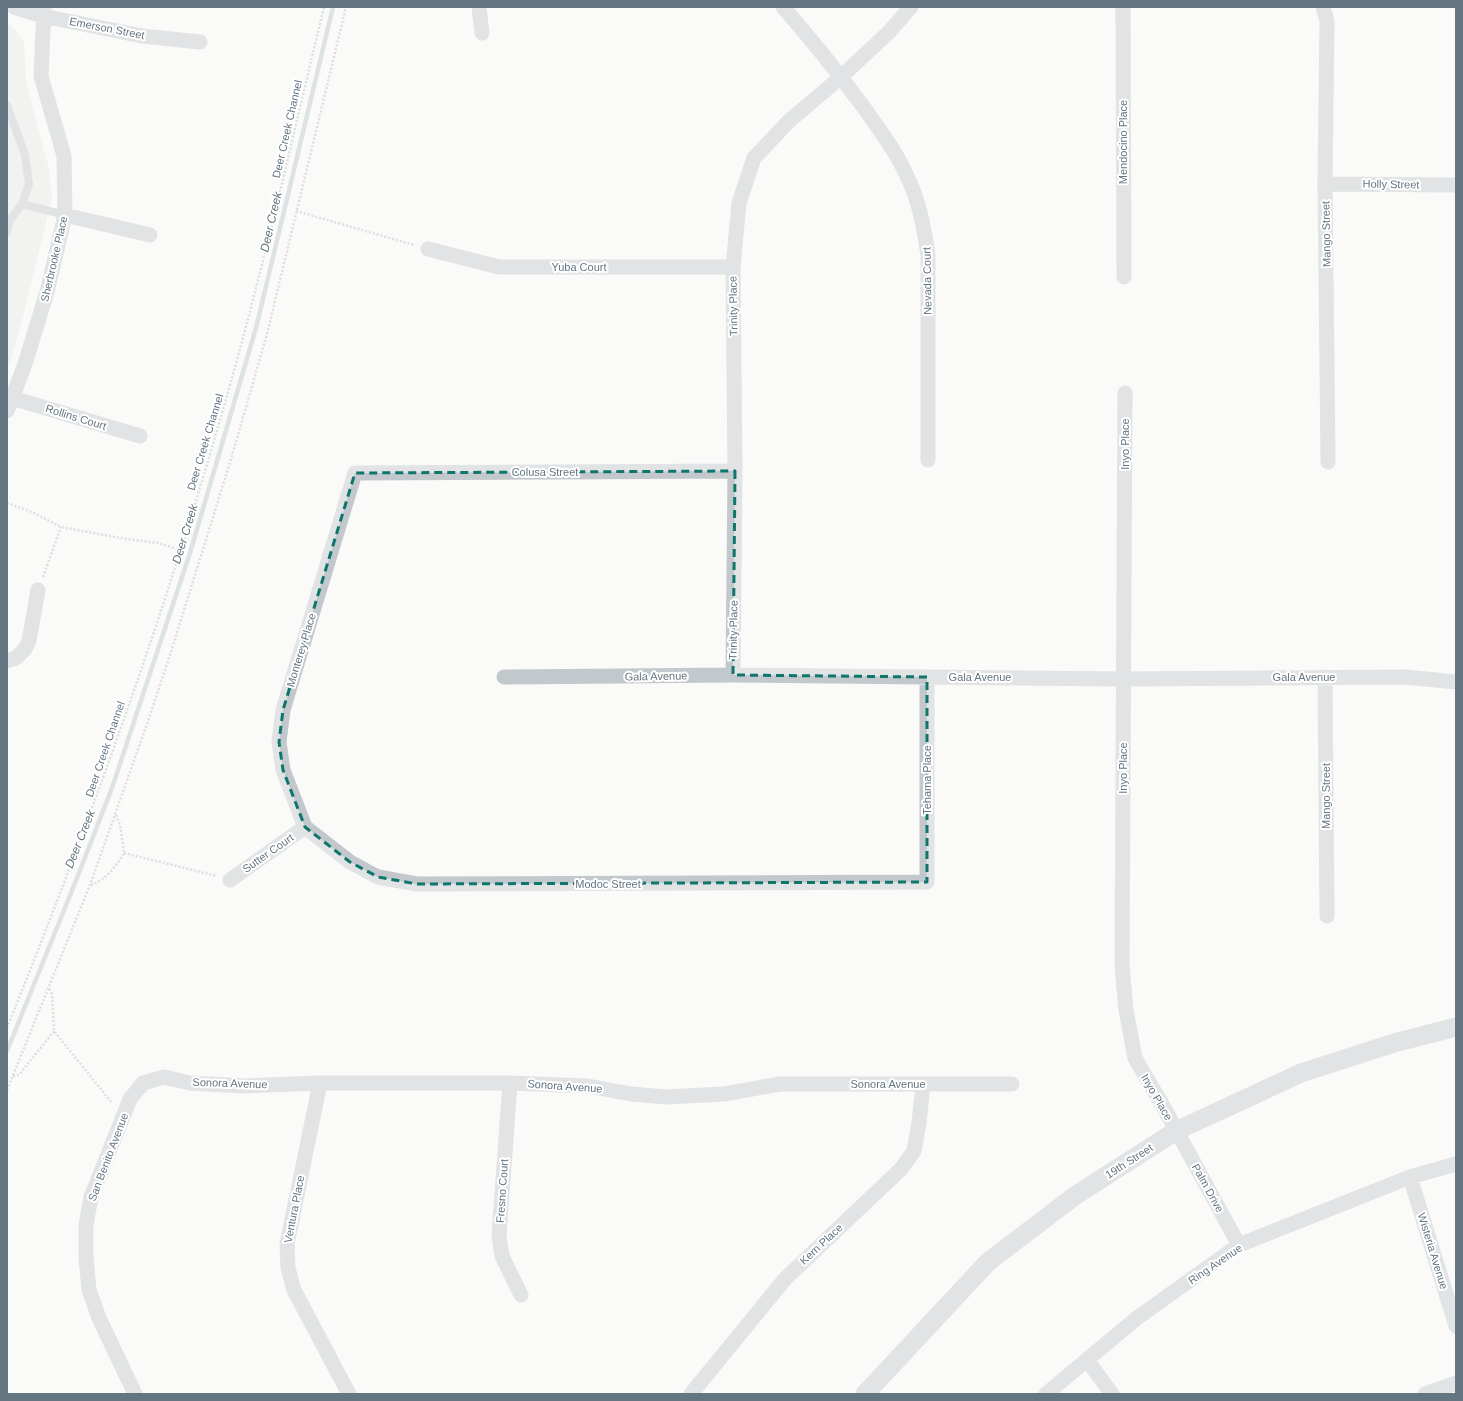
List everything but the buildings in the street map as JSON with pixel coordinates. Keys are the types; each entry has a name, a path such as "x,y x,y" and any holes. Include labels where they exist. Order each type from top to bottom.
{"street":[{"name":"Emerson Street","path":"14,7 43,11 142,36 200,42"},
{"path":"479,7 482,33"},
{"name":"Nevada Court","path":"783,7 841,77 895,151 908,177 919,208 925,230 928,255 928,460"},
{"name":"Trinity Place","path":"733,675 735,471 733,268 739,203 754,158 789,121 841,77 889,32 911,7"},
{"name":"Mendocino Place","path":"1123,7 1124,277"},
{"name":"Mango Street","path":"1323,7 1326,21 1325,184 1328,462"},
{"name":"Sherbrooke Place","path":"10,405 24,367 47,292 65,215 64,156 41,76 43,11"},
{"name":"Holly Street","path":"1325,184 1456,185"},
{"path":"65,215 150,235"},
{"name":"Yuba Court","path":"428,249 499,268 733,268"},
{"name":"Inyo Place","path":"1125,393 1122,966 1126,1010 1135,1058 1176,1130"},
{"name":"Rollins Court","path":"10,405 140,436"},
{"name":"Colusa Street","path":"355,473 735,471"},
{"name":"Monterey Place","path":"305,827 283,770 279,742 283,710 355,473"},
{"path":"12,660 25,649 29,641 38,590"},
{"name":"Gala Avenue","path":"504,677 733,675 1124,678 1405,677 1456,682"},
{"name":"Tehama Place","path":"927,677 927,882"},
{"name":"Mango Street","path":"1325,677 1326,916"},
{"name":"Sutter Court","path":"230,880 305,827"},
{"name":"Modoc Street","path":"305,827 350,862 378,877 417,884 927,882"},
{"name":"19th Street","path":"865,1394 988,1262 1076,1195 1176,1130 1300,1073 1394,1044 1456,1027"},
{"name":"Sonora Avenue","path":"143,1083 164,1077 190,1083 244,1086 320,1083 510,1083 588,1086 631,1094 666,1097 724,1094 780,1084 1012,1084"},
{"name":"San Benito Avenue","path":"135,1394 99,1318 89,1290 86,1258 86,1225 91,1197 130,1099 143,1083"},
{"name":"Ventura Place","path":"320,1083 286,1244 288,1268 294,1290 349,1394"},
{"name":"Fresno Court","path":"510,1083 499,1236 502,1256 521,1295"},
{"name":"Kern Place","path":"691,1394 785,1279 901,1169 914,1151 919,1123 923,1084"},
{"name":"Palm Drive","path":"1176,1130 1239,1246"},
{"name":"Ring Avenue","path":"1046,1394 1137,1318 1239,1246 1410,1177 1456,1164"},
{"name":"Wisteria Avenue","path":"1410,1177 1456,1326"},
{"path":"1087,1360 1112,1394"},
{"path":"1425,1394 1456,1383"}],"lane":[{"path":"7,106 25,155 29,184 22,204 10,220 7,232"},
{"path":"22,204 65,215"}],"path":[{"name":"Deer Creek Channel","path":"7,1028 99,793 208,462 236,367 324,7"},
{"path":"7,1090 90,885 171,652 232,456 267,334 346,7"},
{"path":"296,211 428,249"},
{"path":"7,503 32,512 61,527 126,539 158,543 180,550"},
{"path":"38,590 61,527"},
{"path":"90,885 97,883 117,864 124,853 120,825 115,812"},
{"path":"124,853 230,880"},
{"path":"49,989 52,994 54,1031 123,1117"},
{"path":"13,1076 19,1075 54,1031"}],"highlighted area":[{"path":"735,471 733,675 927,677 927,882 417,884 378,877 350,862 305,827 283,770 279,742 283,710 355,473"}],"shaded area":[{"path":"7,24 11,25 24,42 26,81 49,169 52,197 24,313 11,360 7,368"}],"waterway":[{"name":"Deer Creek","path":"7,1051 112,788 190,553 256,328 333,7"}]}
